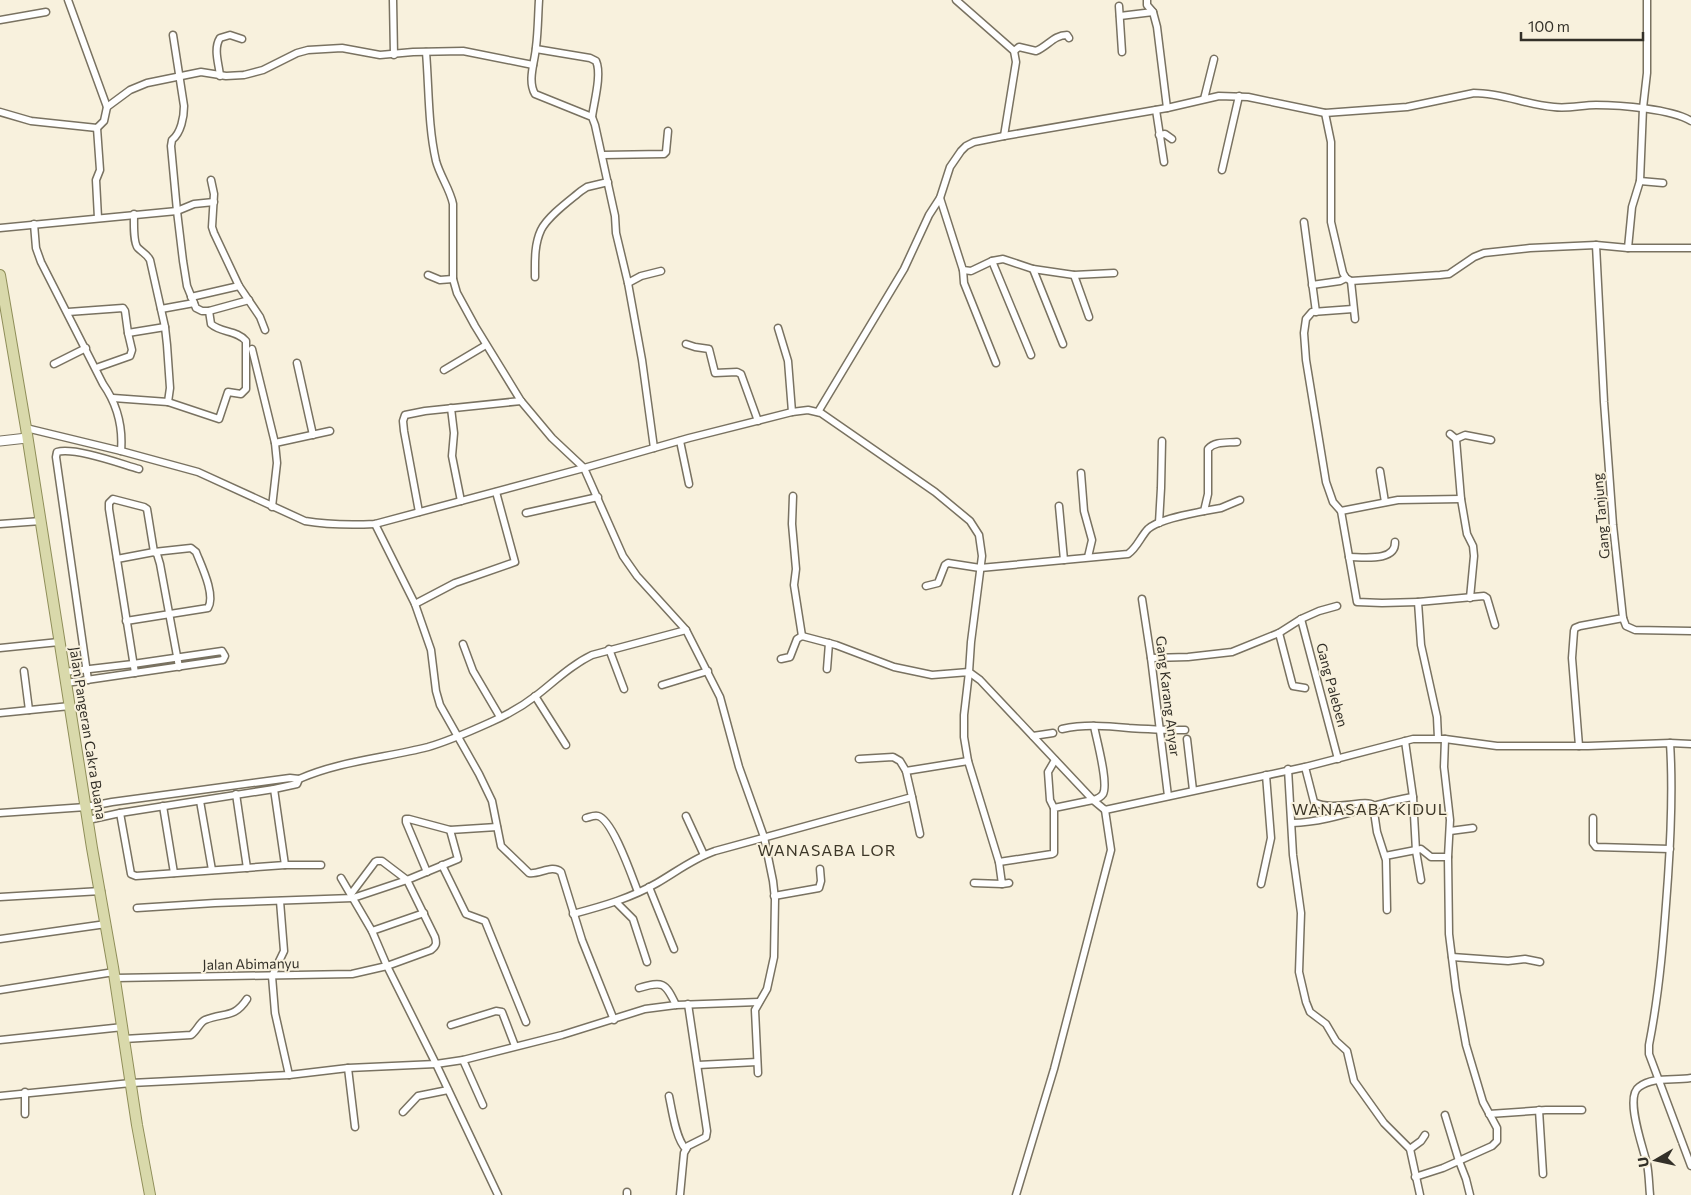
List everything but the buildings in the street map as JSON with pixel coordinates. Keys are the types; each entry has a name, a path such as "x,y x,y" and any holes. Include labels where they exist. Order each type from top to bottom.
{"main road":[{"name":"Jalan Pangeran Cakra Buana","path":"0,274 2,307 27,433 92,848 115,975 137,1125 150,1195"}],"street":[{"path":"68,0 108,107"},
{"path":"393,0 394,55"},
{"path":"539,0 532,89 535,94 592,117"},
{"path":"956,0 1014,51 1016,62 1004,136"},
{"path":"1147,0 1147,5 1154,12 1157,27 1167,108"},
{"path":"1628,248 1632,208 1640,181 1643,108 1647,73 1647,0"},
{"path":"1119,6 1122,52"},
{"path":"0,20 46,12"},
{"path":"1120,16 1154,12"},
{"path":"1014,51 1019,46 1036,50 1064,34 1067,34 1070,38"},
{"path":"220,76 217,50 217,43 220,38 230,35 242,40"},
{"path":"173,36 184,112 178,134 172,143 183,261 192,300 198,309 209,311 249,300"},
{"path":"98,218 96,180 100,170 97,128 104,121 108,107 130,90 140,85 206,72 220,76 238,76 263,70 297,53 308,50 342,48 370,55 463,51 533,65"},
{"path":"536,49 590,58 596,61 598,65 598,81 592,117 603,155 615,216 616,233 628,283 642,360 654,448"},
{"path":"426,52 435,154 440,173 452,196 454,211 453,279 457,294 521,401 552,438 584,468 623,556 637,576 686,630 720,697 739,768 764,837 771,866 774,896 774,957 767,989 756,1006 758,1073"},
{"path":"1204,99 1214,59"},
{"path":"818,412 904,269 934,205 940,198 950,167 961,151 974,142 1167,108 1219,96 1239,96 1325,113 1407,106 1474,93 1503,95 1552,107 1565,108 1595,105 1643,108 1691,121"},
{"path":"1222,170 1239,96"},
{"path":"1156,110 1164,162"},
{"path":"0,112 31,121 97,128"},
{"path":"1325,113 1331,142 1330,222 1343,273 1349,280 1355,320"},
{"path":"603,155 664,154 666,152 668,131"},
{"path":"1159,135 1165,134 1172,139"},
{"path":"211,180 214,202 212,227 239,286 260,317 265,330"},
{"path":"1640,181 1663,183"},
{"path":"535,277 535,251 541,230 547,222 587,187 608,182"},
{"path":"940,198 963,270 964,283 996,363"},
{"path":"0,228 177,210 194,204 214,202"},
{"path":"134,214 137,246 150,260 165,328 170,388 168,402"},
{"path":"1304,222 1316,312"},
{"path":"34,224 36,248 41,262 103,384 111,395 121,430 121,451"},
{"path":"1312,285 1349,280 1440,276 1449,274 1474,257 1484,253 1530,248 1596,245 1628,248 1691,248"},
{"name":"Gang Tanjung","path":"1596,245 1604,402 1613,525 1623,618"},
{"path":"963,270 971,271 992,261 1003,260 1033,269 1074,275 1114,273"},
{"path":"992,261 1031,354"},
{"path":"1033,269 1063,344"},
{"path":"628,283 641,276 661,271"},
{"path":"428,275 440,280 453,279"},
{"path":"1074,275 1090,317"},
{"path":"160,309 239,286"},
{"path":"68,312 123,308 125,311 132,350 130,356 96,368"},
{"path":"1353,309 1316,312 1309,315 1306,319 1304,347 1326,482 1333,502 1341,511 1357,602 1418,602 1485,597 1495,625"},
{"path":"111,395 168,402 219,419 228,392 242,394 246,389 246,341 238,334 215,328 211,324 209,311"},
{"path":"128,333 165,328"},
{"path":"778,328 788,361 792,412"},
{"path":"686,344 709,349 715,373 737,372 741,374 758,421"},
{"path":"444,370 486,345"},
{"path":"54,364 86,348"},
{"path":"252,349 275,443 277,463 272,507"},
{"path":"297,363 312,435"},
{"path":"419,512 406,446 404,417 418,412 521,401"},
{"path":"451,408 454,432 452,456 461,501"},
{"path":"0,441 27,433 90,444 198,472 296,518 315,523 375,524 792,412 808,410 824,414 935,492 976,528 982,556 971,642 964,730 968,760 1006,884 974,883"},
{"path":"275,443 330,431"},
{"path":"1450,434 1456,439 1460,499 1468,534 1473,546 1474,556 1470,598"},
{"path":"1456,439 1465,435 1491,440"},
{"path":"680,441 689,484"},
{"path":"1159,523 1162,488 1162,441"},
{"path":"1204,511 1208,494 1208,449 1210,446 1221,443 1237,442"},
{"path":"88,455 90,444"},
{"path":"88,680 56,457 58,452 62,451 88,455 139,469"},
{"path":"1380,471 1385,502"},
{"path":"1081,473 1083,505 1092,540 1088,557"},
{"path":"416,604 455,583 515,562 496,492"},
{"path":"793,496 791,509 796,569 794,585 802,636"},
{"path":"526,513 598,497"},
{"path":"135,674 109,509 109,503 113,499 147,509 154,552 157,554 160,564 179,666"},
{"path":"1341,511 1385,502 1416,499 1460,499"},
{"path":"926,586 938,583 945,565 948,563 980,568 1128,554 1151,526 1221,508 1240,500"},
{"path":"1059,506 1064,560"},
{"path":"0,524 41,521"},
{"path":"375,524 416,604 431,650 436,691 440,705 492,801 499,840 503,849 528,873 533,874 554,868 561,872 574,914 614,1020"},
{"path":"1349,557 1386,556 1396,548 1395,542"},
{"path":"116,559 191,548 196,552 210,591 211,604 208,608 126,621"},
{"name":"Gang Karang Anyar","path":"1142,599 1168,796"},
{"path":"1416,1177 1459,1161 1495,1144 1497,1135 1490,1114 1484,1107 1466,1045 1452,957 1449,934 1448,857 1450,820 1442,739 1421,644 1418,602"},
{"path":"1151,658 1232,652 1279,633 1301,619 1319,611 1337,606"},
{"path":"1579,746 1572,658 1574,632 1577,626 1623,618 1626,626 1635,630 1691,631"},
{"name":"Gang Paleben","path":"1301,619 1338,759"},
{"path":"0,813 86,807 290,778 299,779 340,765 430,746 500,717 535,696 578,661 592,654 686,630"},
{"path":"1279,633 1292,683 1296,687 1305,688"},
{"path":"781,659 790,657 797,639 802,636 829,643 894,667 932,675 969,672 980,680 1093,800 1106,810 1112,850 1054,1070 1016,1195"},
{"path":"0,648 59,642"},
{"path":"827,669 829,643"},
{"path":"463,644 473,671 500,717"},
{"path":"610,649 624,690"},
{"path":"64,672 222,651 225,658 223,660 135,674 66,683"},
{"path":"24,671 29,710"},
{"path":"662,685 708,671"},
{"path":"535,696 566,745"},
{"path":"0,713 70,706"},
{"path":"1062,729 1077,726 1094,726 1159,727 1185,730"},
{"path":"1054,808 1093,800 1103,794 1103,770 1094,726"},
{"path":"1033,736 1053,733"},
{"path":"1187,739 1193,790"},
{"path":"1106,810 1288,769 1305,767 1405,740 1442,739 1498,746 1691,744"},
{"path":"1405,740 1413,797 1416,851 1421,880"},
{"path":"1670,743 1672,780 1670,849 1660,977 1649,1045 1652,1063 1691,1166"},
{"path":"860,759 893,757 900,761 906,771 920,834"},
{"path":"906,771 968,760"},
{"path":"999,862 1054,853 1054,808 1050,800 1048,772 1055,760"},
{"path":"1305,767 1314,802 1326,806 1367,803 1373,805"},
{"path":"1288,769 1293,855 1301,913 1299,972 1306,1002 1310,1012 1326,1024 1336,1041 1347,1052 1358,1088 1384,1123 1410,1148 1420,1195"},
{"path":"1261,884 1271,838 1266,775"},
{"path":"88,820 162,806 274,789 297,784 299,779"},
{"path":"274,789 285,865"},
{"path":"236,794 247,868"},
{"path":"574,914 616,902 649,887 704,855 912,797"},
{"path":"1292,823 1324,820 1391,800 1413,797"},
{"path":"200,801 212,870"},
{"path":"1373,805 1377,832 1385,856 1387,910"},
{"path":"162,806 174,873"},
{"path":"120,813 131,874 136,876 321,864"},
{"path":"586,818 598,816 603,819 612,831 638,892"},
{"path":"686,816 704,855"},
{"path":"426,872 406,819 409,818 450,830 497,827"},
{"path":"1593,818 1593,843 1596,847 1670,849"},
{"path":"1450,831 1473,828"},
{"path":"137,908 352,896 407,880 458,859 450,830"},
{"path":"1385,856 1423,850 1432,857 1448,857"},
{"path":"352,896 377,861 382,861 407,880 424,913 372,931"},
{"path":"442,866 466,914 485,921 526,1022"},
{"path":"774,896 819,888 821,881 820,869"},
{"path":"341,878 372,931 387,966 498,1195"},
{"path":"649,887 674,949"},
{"path":"0,897 100,891"},
{"path":"280,901 284,950 282,958 272,976 275,1013 289,1075"},
{"path":"616,902 633,919 647,962"},
{"name":"Jalan Abimanyu","path":"0,990 115,975 272,976 352,974 387,966 435,947 437,943 424,913"},
{"path":"0,939 106,924"},
{"path":"1452,957 1508,961 1525,959 1540,962"},
{"path":"639,988 654,984 664,985 676,1005"},
{"path":"124,1039 192,1035 205,1020 236,1012 247,999"},
{"path":"0,1096 25,1092 131,1083 289,1075 348,1068 436,1064 463,1060 614,1020 645,1009 688,1004 759,1002"},
{"path":"680,1195 682,1161 686,1149 703,1139 707,1134 688,1004"},
{"path":"451,1025 502,1012 515,1046"},
{"path":"0,1040 122,1027"},
{"path":"463,1060 483,1105"},
{"path":"698,1065 757,1062"},
{"path":"348,1068 355,1128"},
{"path":"1650,1195 1648,1174 1633,1097 1636,1089 1640,1086 1659,1079 1691,1078"},
{"path":"404,1112 418,1096 448,1090"},
{"path":"25,1092 25,1114"},
{"path":"669,1096 679,1137 686,1149"},
{"path":"1490,1114 1539,1110 1582,1110"},
{"path":"1539,1110 1543,1174"},
{"path":"1445,1115 1470,1195"},
{"path":"1410,1148 1422,1141 1425,1135"}],"district":[{"name":"WANASABA KIDUL","path":"1370,809"},
{"name":"WANASABA LOR","path":"827,850"}]}
